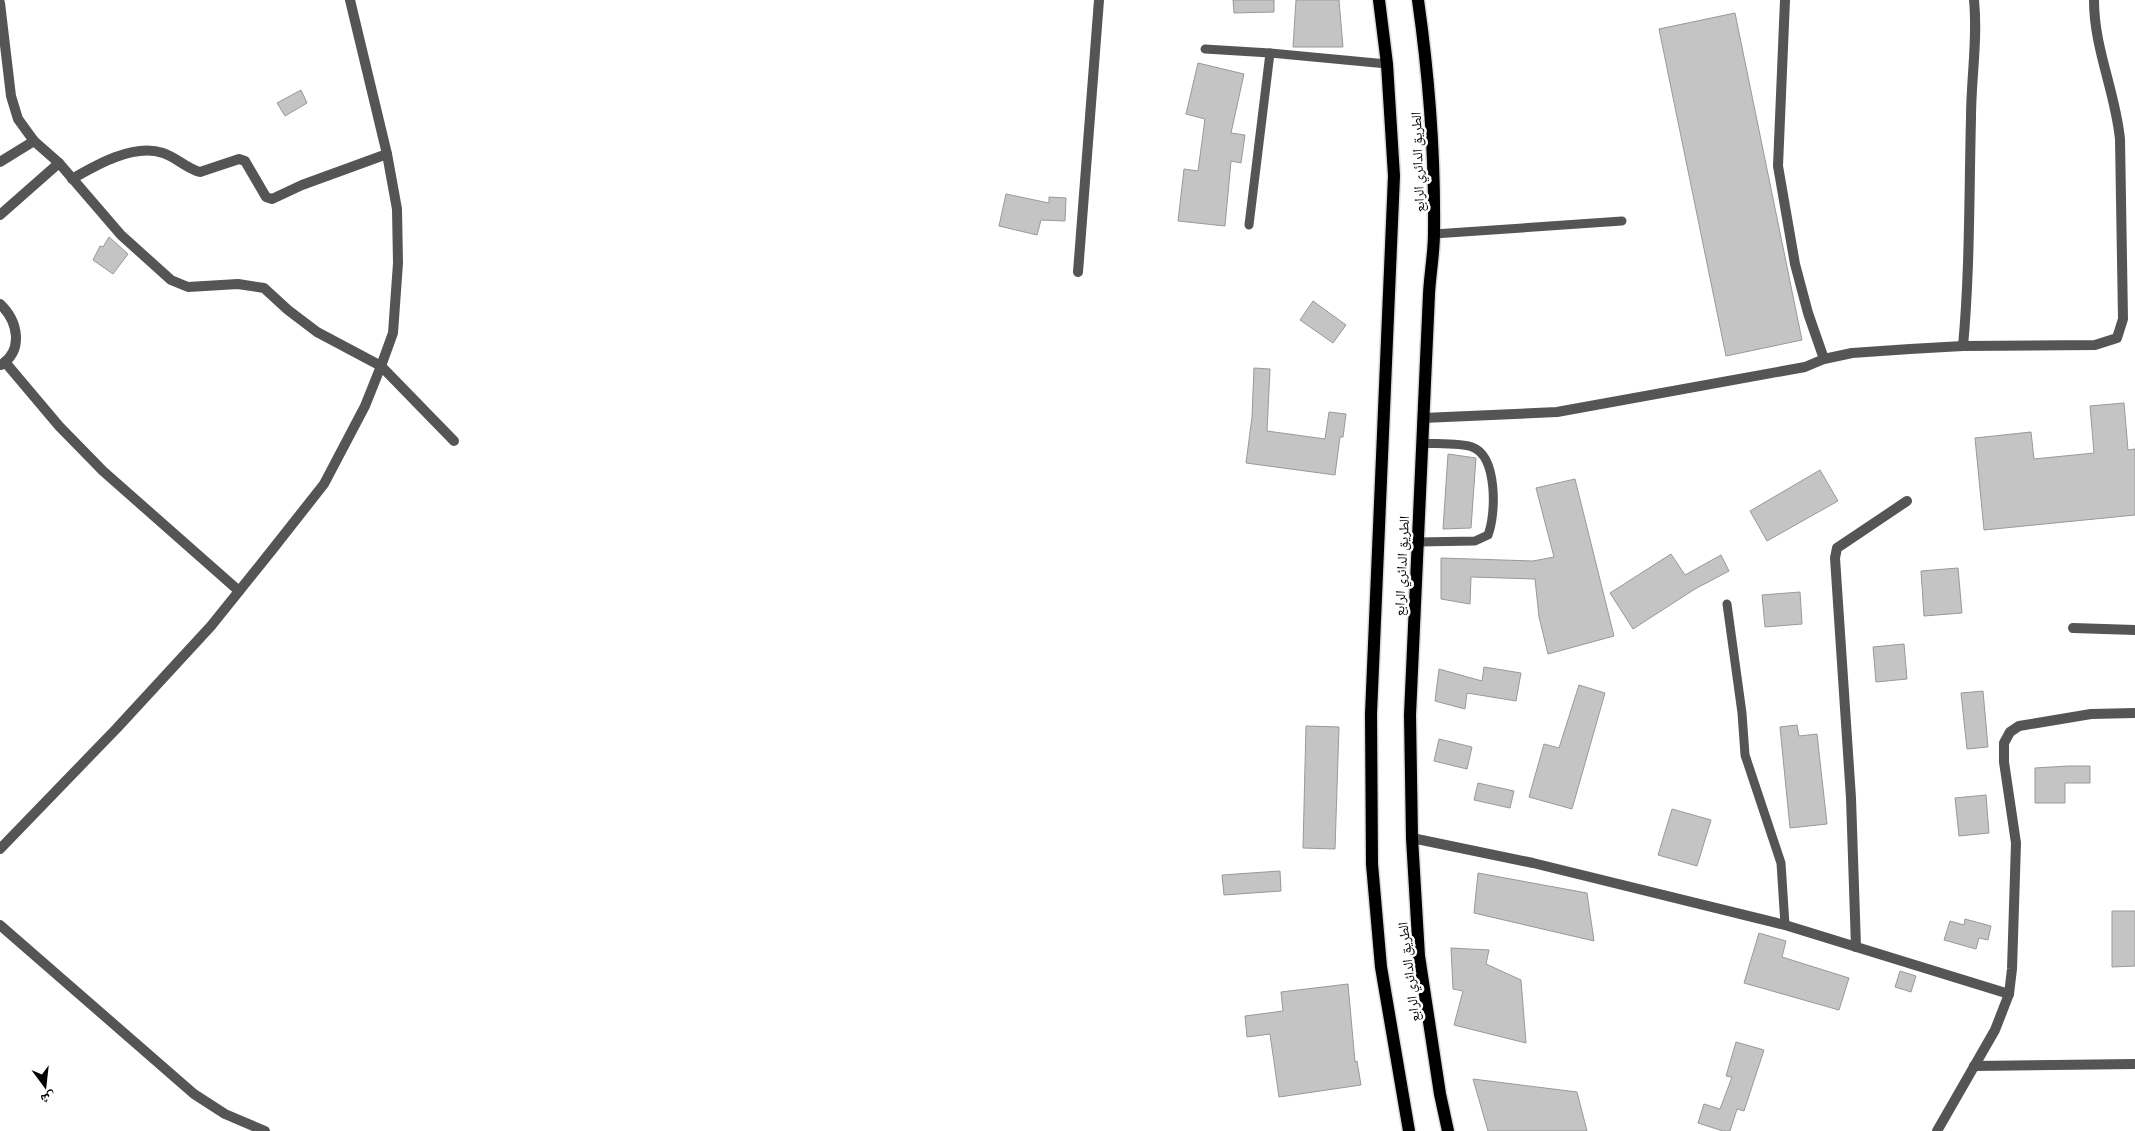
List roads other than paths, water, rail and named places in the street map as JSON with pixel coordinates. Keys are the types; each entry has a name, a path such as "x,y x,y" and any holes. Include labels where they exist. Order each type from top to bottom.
{"main road":[{"name":"الطريق الدائري الرابع","path":"1379,0 1387,64 1394,176 1371,714 1372,864 1381,966 1409,1131"},
{"name":"الطريق الدائري الرابع","path":"1418,0 1426,54 1431,116 1434,234 1429,294 1410,715 1412,838 1419,956 1440,1094 1448,1131"}],"street":[{"path":"0,850 118,728 211,626 324,484 365,406 393,333 398,262 397,209 387,154 350,0"},
{"path":"1078,272 1099,0"},
{"path":"1785,0 1778,166 1795,264 1808,313 1824,359"},
{"path":"1963,346 1966,310 1971,106 1977,28 1974,0"},
{"path":"1423,418 1557,412 1806,366 1824,359 1852,353 1963,346 2095,345 2116,338 2123,319 2120,138 2118,116 2096,35 2094,0"},
{"path":"0,4 11,96 18,119 34,141 59,163 121,236 171,280 188,287 238,284 264,288 288,310 317,332 381,366 454,441"},
{"path":"0,162 34,141"},
{"path":"72,179 106,160 148,151 161,152 200,172 239,158 245,161 266,197 272,199 302,185 387,154"},
{"path":"0,214 59,163"},
{"path":"0,304 9,312 15,325 16,338 13,351 3,364 103,471 239,591"},
{"path":"1856,947 1851,798 1835,558 1837,548 1907,501"},
{"path":"2073,628 2135,630"},
{"path":"1937,1131 1995,1030 2009,994 2012,969 2016,843 2004,762 2004,743 2010,732 2019,726 2091,714 2135,713"},
{"path":"1412,838 1533,863 1785,925 2009,994"},
{"path":"0,925 194,1094 225,1114 265,1131"},
{"path":"1974,1066 2135,1064"}],"lane":[{"path":"1205,50 1270,53 1387,64"},
{"path":"1249,225 1270,53"},
{"path":"1434,234 1622,221"},
{"path":"1418,542 1475,541 1488,535 1493,523 1491,472 1485,456 1472,447 1422,443"},
{"path":"1727,604 1742,712 1745,755 1781,863 1785,925"}]}
